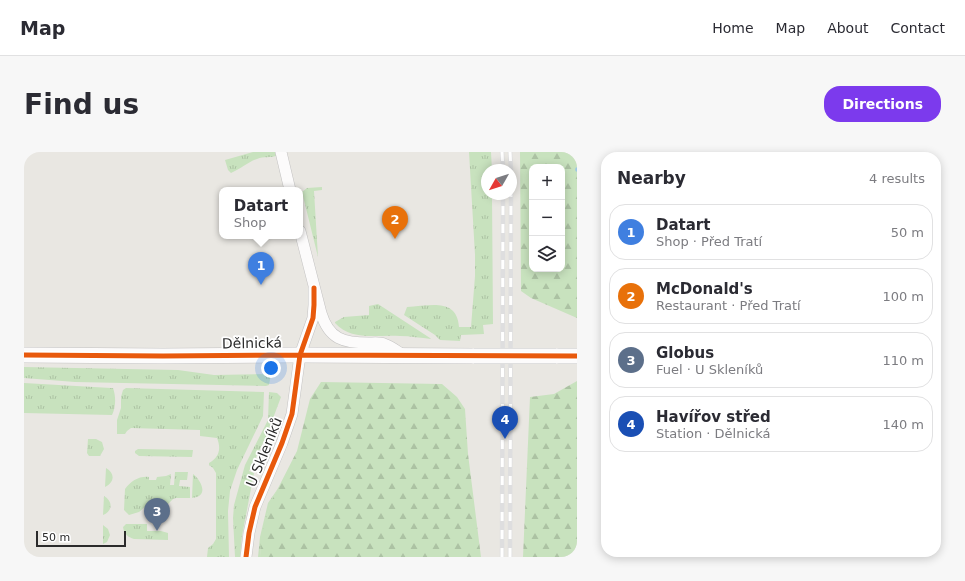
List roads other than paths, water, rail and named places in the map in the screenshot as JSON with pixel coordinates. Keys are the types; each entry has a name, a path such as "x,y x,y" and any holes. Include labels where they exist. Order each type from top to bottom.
{"street":[{"path":"281,152 289,187"},
{"path":"302,239 324,324 335,336 345,341 354,343 384,344 404,356"},
{"name":"U Skleníků","path":"246,557 249,533 255,507 282,443 292,414 300,355 313,318 314,288"},
{"name":"Dělnická","path":"24,355 577,356"}],"railway":[{"path":"502,152 503,164"},
{"path":"510,152 511,164"},
{"path":"502,557 503,200"},
{"path":"510,557 511,200"}],"place":[{"name":"McDonald's","path":"395,239"},
{"name":"Datart","path":"261,285"},
{"name":"Havířov střed","path":"505,439"},
{"name":"Globus","path":"157,531"}]}
